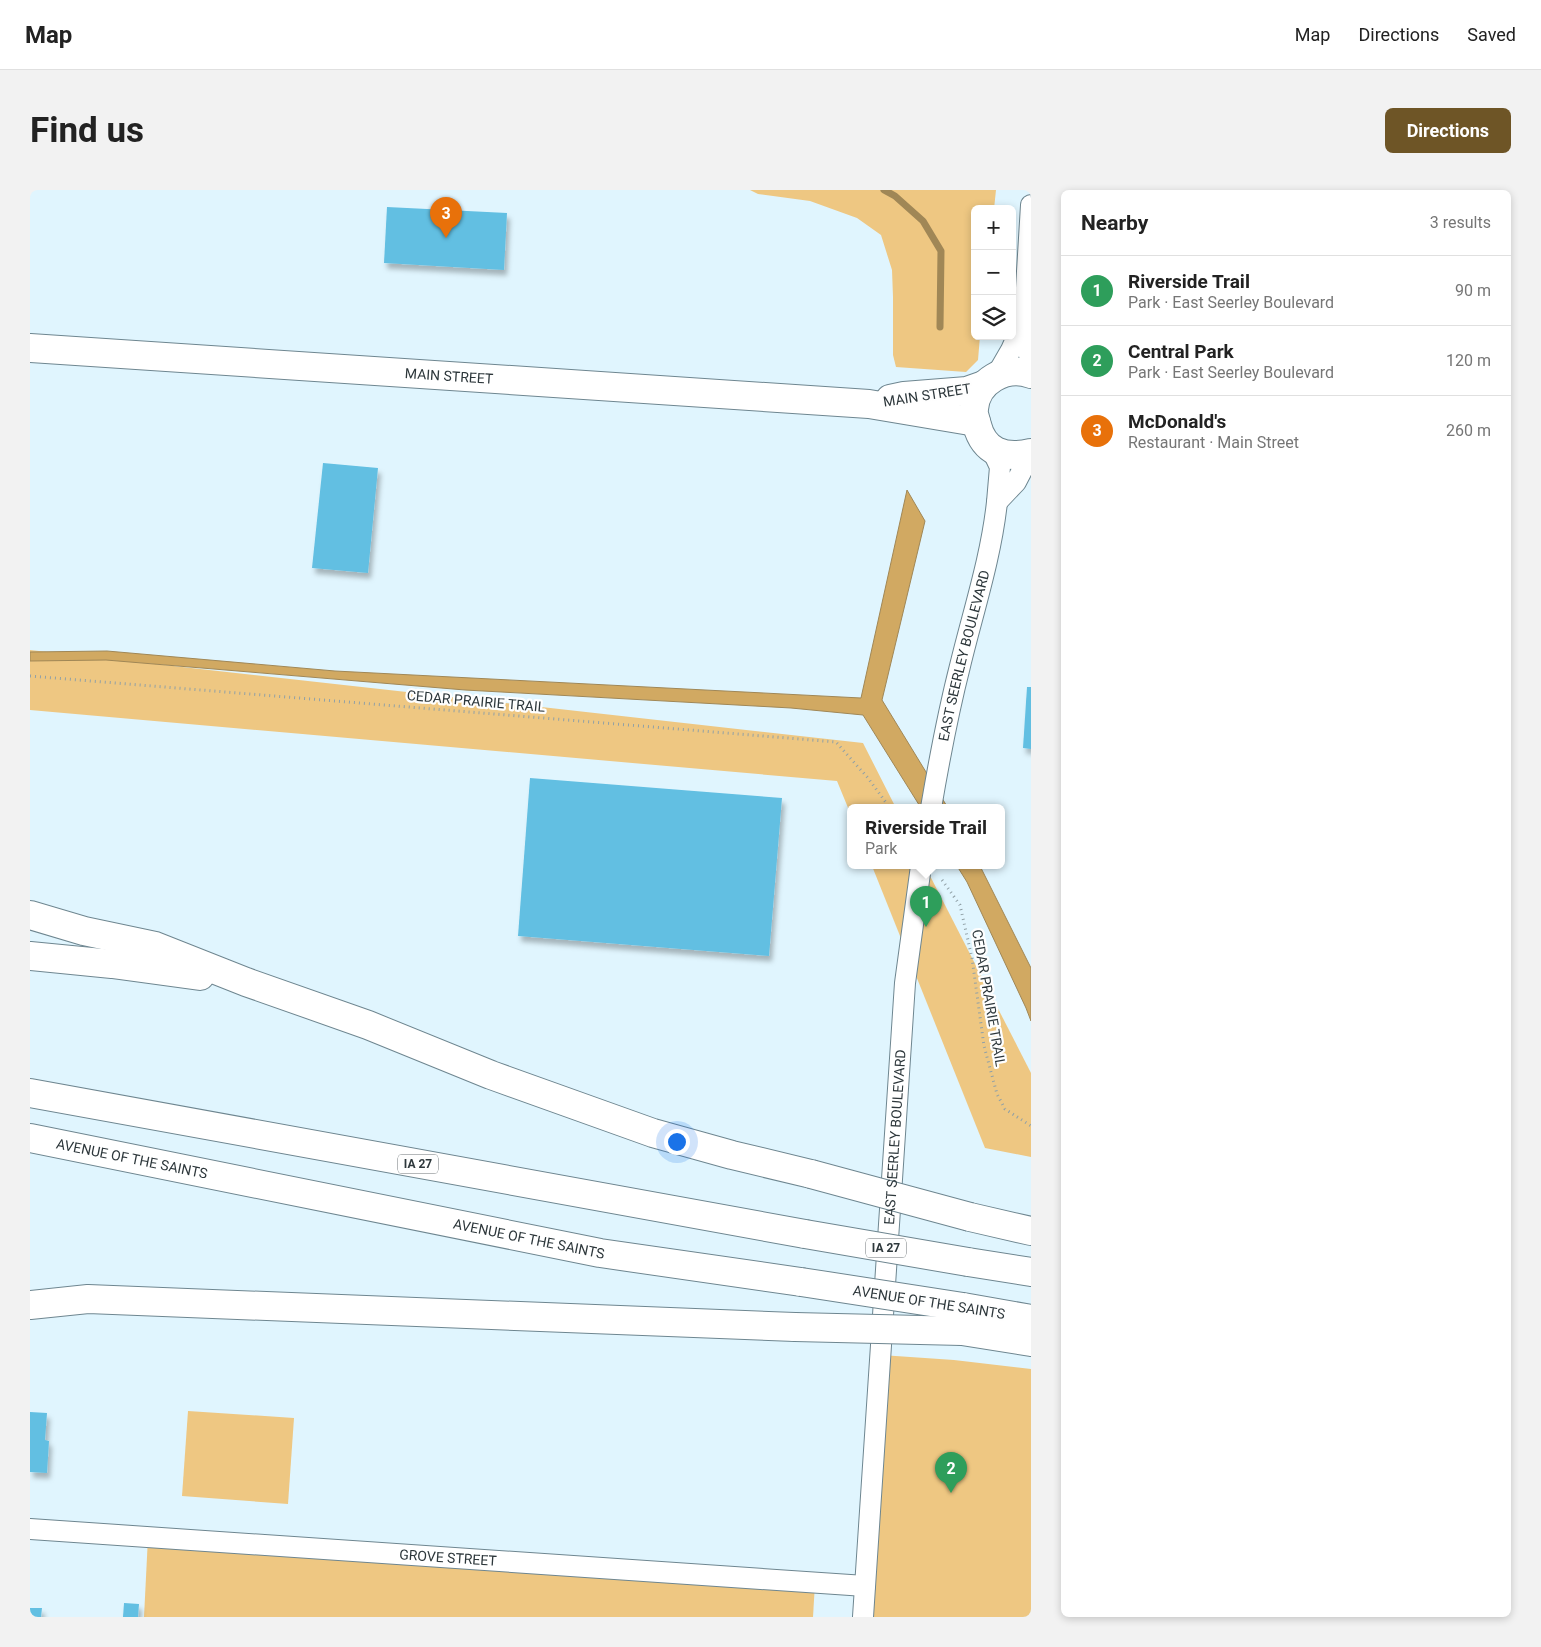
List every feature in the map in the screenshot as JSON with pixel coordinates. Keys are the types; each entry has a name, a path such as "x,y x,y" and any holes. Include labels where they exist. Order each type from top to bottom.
{"main road":[{"name":"MAIN STREET","path":"30,348 869,404 976,422"},
{"name":"MAIN STREET","path":"869,404 904,396 967,391 1010,371 1031,374"},
{"path":"990,380 977,397 973,411 980,438 991,448 1003,454 1018,456 1031,453"},
{"path":"30,915 84,931 155,946 246,982 368,1025 491,1075 653,1133 970,1217 1031,1231"},
{"path":"30,956 112,964 246,982"},
{"name":"IA 27","path":"30,1093 805,1234 1031,1272"},
{"name":"AVENUE OF THE SAINTS","path":"30,1138 600,1253 801,1282 963,1319 1031,1319"},
{"path":"30,1305 88,1298 795,1327 963,1319 1031,1342"}],"street":[{"path":"1031,205 1024,321 1031,359"},
{"path":"990,380 1011,350 1024,321"},
{"name":"EAST SEERLEY BOULEVARD","path":"932,804 960,666 982,585 997,502 1000,468 991,448"},
{"path":"997,502 1016,482 1031,453"},
{"name":"EAST SEERLEY BOULEVARD","path":"863,1617 905,983 920,869"},
{"name":"GROVE STREET","path":"30,1529 865,1586"}],"path":[{"name":"CEDAR PRAIRIE TRAIL","path":"30,676 836,742 868,778 887,804"},
{"name":"CEDAR PRAIRIE TRAIL","path":"940,877 960,905 972,958 984,1046 996,1094 1006,1109 1031,1126"}],"shaded area":[{"path":"750,190 996,190 994,205 971,205 971,340 980,340 978,360 966,372 896,367 893,355 892,270 881,235 857,218 810,201 758,194"},
{"path":"907,490 925,521 882,700 946,804 919,804 863,715 791,708 465,690 106,660 30,661 30,652 107,651 335,671 861,698"},
{"path":"30,650 863,743 894,804 847,805 837,781 30,710"},
{"path":"873,869 927,869 1031,1073 1031,1157 985,1148"},
{"path":"959,869 982,869 1031,968 1031,1021 1026,1008 967,882"},
{"path":"881,1355 954,1360 1031,1369 1031,1617 863,1617"},
{"path":"188,1411 294,1418 288,1504 182,1496"},
{"path":"148,1537 815,1583 813,1617 144,1617"}],"building":[{"path":"387,207 507,213 504,270 384,263"},
{"path":"323,463 378,468 368,573 312,568"},
{"path":"1027,687 1031,687 1031,749 1023,748"},
{"path":"530,778 782,798 769,956 518,936"},
{"path":"30,1412 47,1413 45,1440 49,1441 47,1473 30,1472"},
{"path":"124,1603 139,1604 138,1617 123,1617"},
{"path":"30,1608 42,1608 41,1617 30,1617"}],"waterway":[{"path":"884,190 895,196 923,221 941,251 940,327"}],"place":[{"name":"McDonald's","path":"446,238"},
{"name":"Riverside Trail","path":"926,927"},
{"name":"Central Park","path":"951,1493"}]}
